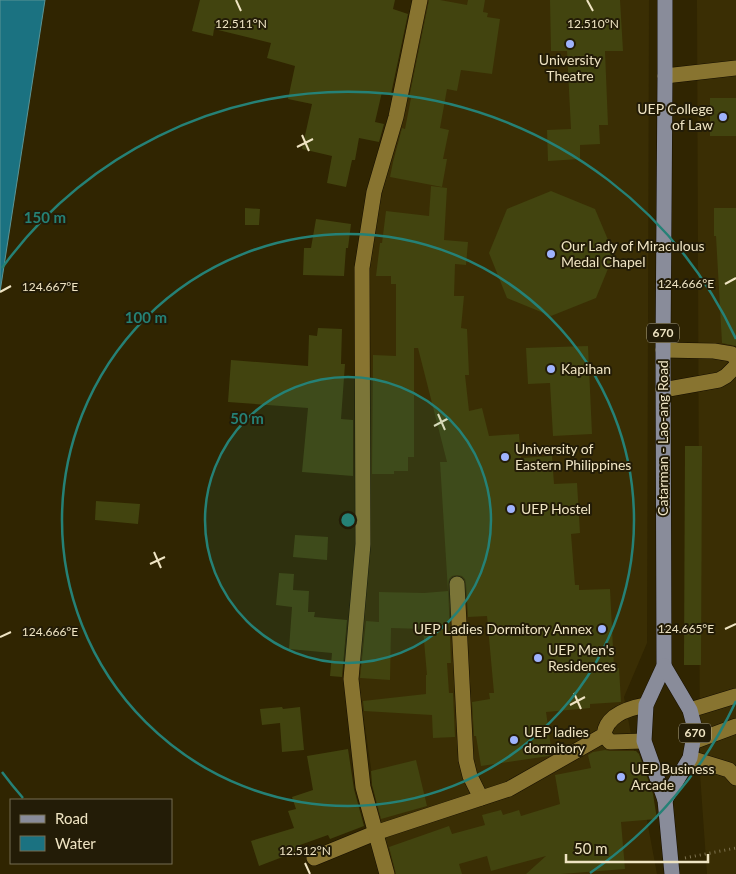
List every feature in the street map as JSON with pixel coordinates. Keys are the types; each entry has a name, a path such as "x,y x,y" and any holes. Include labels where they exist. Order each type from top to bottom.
{"main road":[{"name":"Catarman - Lao-ang Road","path":"665,0 664,666 646,705 644,741 664,800 671,868"},
{"name":"670","path":"664,666 690,710 695,729 690,758 664,800"}],"street":[{"path":"387,874 363,787 351,679 363,544 362,268 374,192 396,117 420,0"},
{"path":"665,76 736,68"},
{"path":"663,350 714,351 732,354 736,359"},
{"path":"663,390 718,380 726,376 736,366"},
{"path":"457,584 466,760 470,776 481,798"},
{"path":"690,710 736,696"},
{"path":"644,741 610,742 604,735 605,728 612,718 624,711 646,705"},
{"path":"693,742 736,726"},
{"path":"314,858 375,833 509,789 604,735"},
{"path":"690,758 729,770 736,778"}],"path":[{"path":"671,868 736,848"}],"shaded area":[{"name":"University of Eastern Philippines","path":"426,0 649,0 647,643 624,697 657,874 392,874 382,843 358,679 366,270"},
{"path":"697,0 736,0 736,874 707,874 700,774"}],"water":[{"path":"0,0 45,0 0,292"}],"building":[{"path":"200,0 395,0 393,9 408,14 391,94 382,92 375,122 384,124 379,142 359,138 355,160 352,160 346,187 327,183 332,156 302,149 312,104 288,99 295,66 267,58 271,43 214,29 213,36 192,31"},
{"path":"429,0 467,5 468,0 485,0 483,12 488,13 487,17 500,19 492,74 461,70 457,91 447,89 440,128 449,130 443,159 447,159 442,187 390,177 402,128 405,129 411,98 409,98"},
{"path":"550,0 620,0 623,51 605,51 608,125 599,125 600,144 580,145 580,159 548,161 547,130 571,129 567,51 551,51"},
{"name":"UEP College of Law","path":"710,98 736,98 736,136 710,136"},
{"path":"431,186 447,188 444,240 468,242 466,265 455,264 454,296 464,296 461,328 467,329 469,375 465,375 469,411 482,408 489,436 519,434 521,458 552,456 554,484 577,483 580,533 571,534 575,585 579,585 579,590 610,589 614,668 619,668 621,702 590,704 590,708 546,712 552,754 481,766 476,736 474,736 472,702 490,699 489,693 494,693 487,616 468,617 466,584 462,576 452,576 448,584 451,663 447,663 449,693 453,693 455,737 433,738 432,715 364,711 363,701 426,694 427,675 423,629 391,628 390,680 360,678 366,621 379,622 379,592 424,593 448,591 440,462 447,462 418,348 414,348 414,457 408,457 408,471 394,471 394,474 372,474 373,355 396,356 396,284 391,284 391,276 376,276 386,211 429,216"},
{"name":"Our Lady of Miraculous Medal Chapel","path":"551,191 595,209 614,254 596,298 551,316 507,298 489,253 507,209"},
{"path":"245,208 260,209 259,225 245,225"},
{"path":"714,208 736,208 736,346 722,343 716,236 714,236"},
{"path":"316,219 351,224 348,248 346,248 344,276 303,275 304,248 311,248"},
{"path":"318,328 342,329 341,364 345,364 341,419 353,420 353,476 302,472 308,408 228,402 231,360 308,366 309,335 317,336"},
{"path":"588,346 592,434 553,436 550,383 528,384 526,348"},
{"path":"685,446 702,446 701,665 684,665"},
{"path":"96,501 140,504 138,524 95,520"},
{"path":"295,535 328,537 327,560 293,557"},
{"path":"279,573 294,574 293,590 309,591 308,612 315,612 314,617 347,620 342,677 330,676 332,653 289,649 292,607 276,605"},
{"path":"282,707 283,709 300,707 304,750 282,752 280,723 262,725 260,709"},
{"path":"348,749 354,789 364,826 330,839 328,835 300,845 301,850 259,866 251,841 294,828 288,811 296,809 292,797 313,790 307,756"},
{"path":"605,750 636,751 639,754 653,794 657,819 621,822 625,869 561,874 526,874 546,856 491,871 487,856 459,864 462,874 396,874 389,847 449,826 452,834 485,825 482,815 501,810 503,815 519,810 521,816 560,804 555,775 591,768 588,755"},
{"path":"416,760 427,806 381,819 372,785 371,771"}],"place":[{"name":"University Theatre","path":"570,44"},
{"name":"UEP College of Law","path":"723,117"},
{"name":"Our Lady of Miraculous Medal Chapel","path":"551,254"},
{"name":"Kapihan","path":"551,369"},
{"name":"University of Eastern Philippines","path":"505,457"},
{"name":"UEP Hostel","path":"511,509"},
{"name":"UEP Ladies Dormitory Annex","path":"602,629"},
{"name":"UEP Men's Residences","path":"538,658"},
{"name":"UEP ladies dormitory","path":"514,740"},
{"name":"UEP Business Arcade","path":"621,777"}]}
